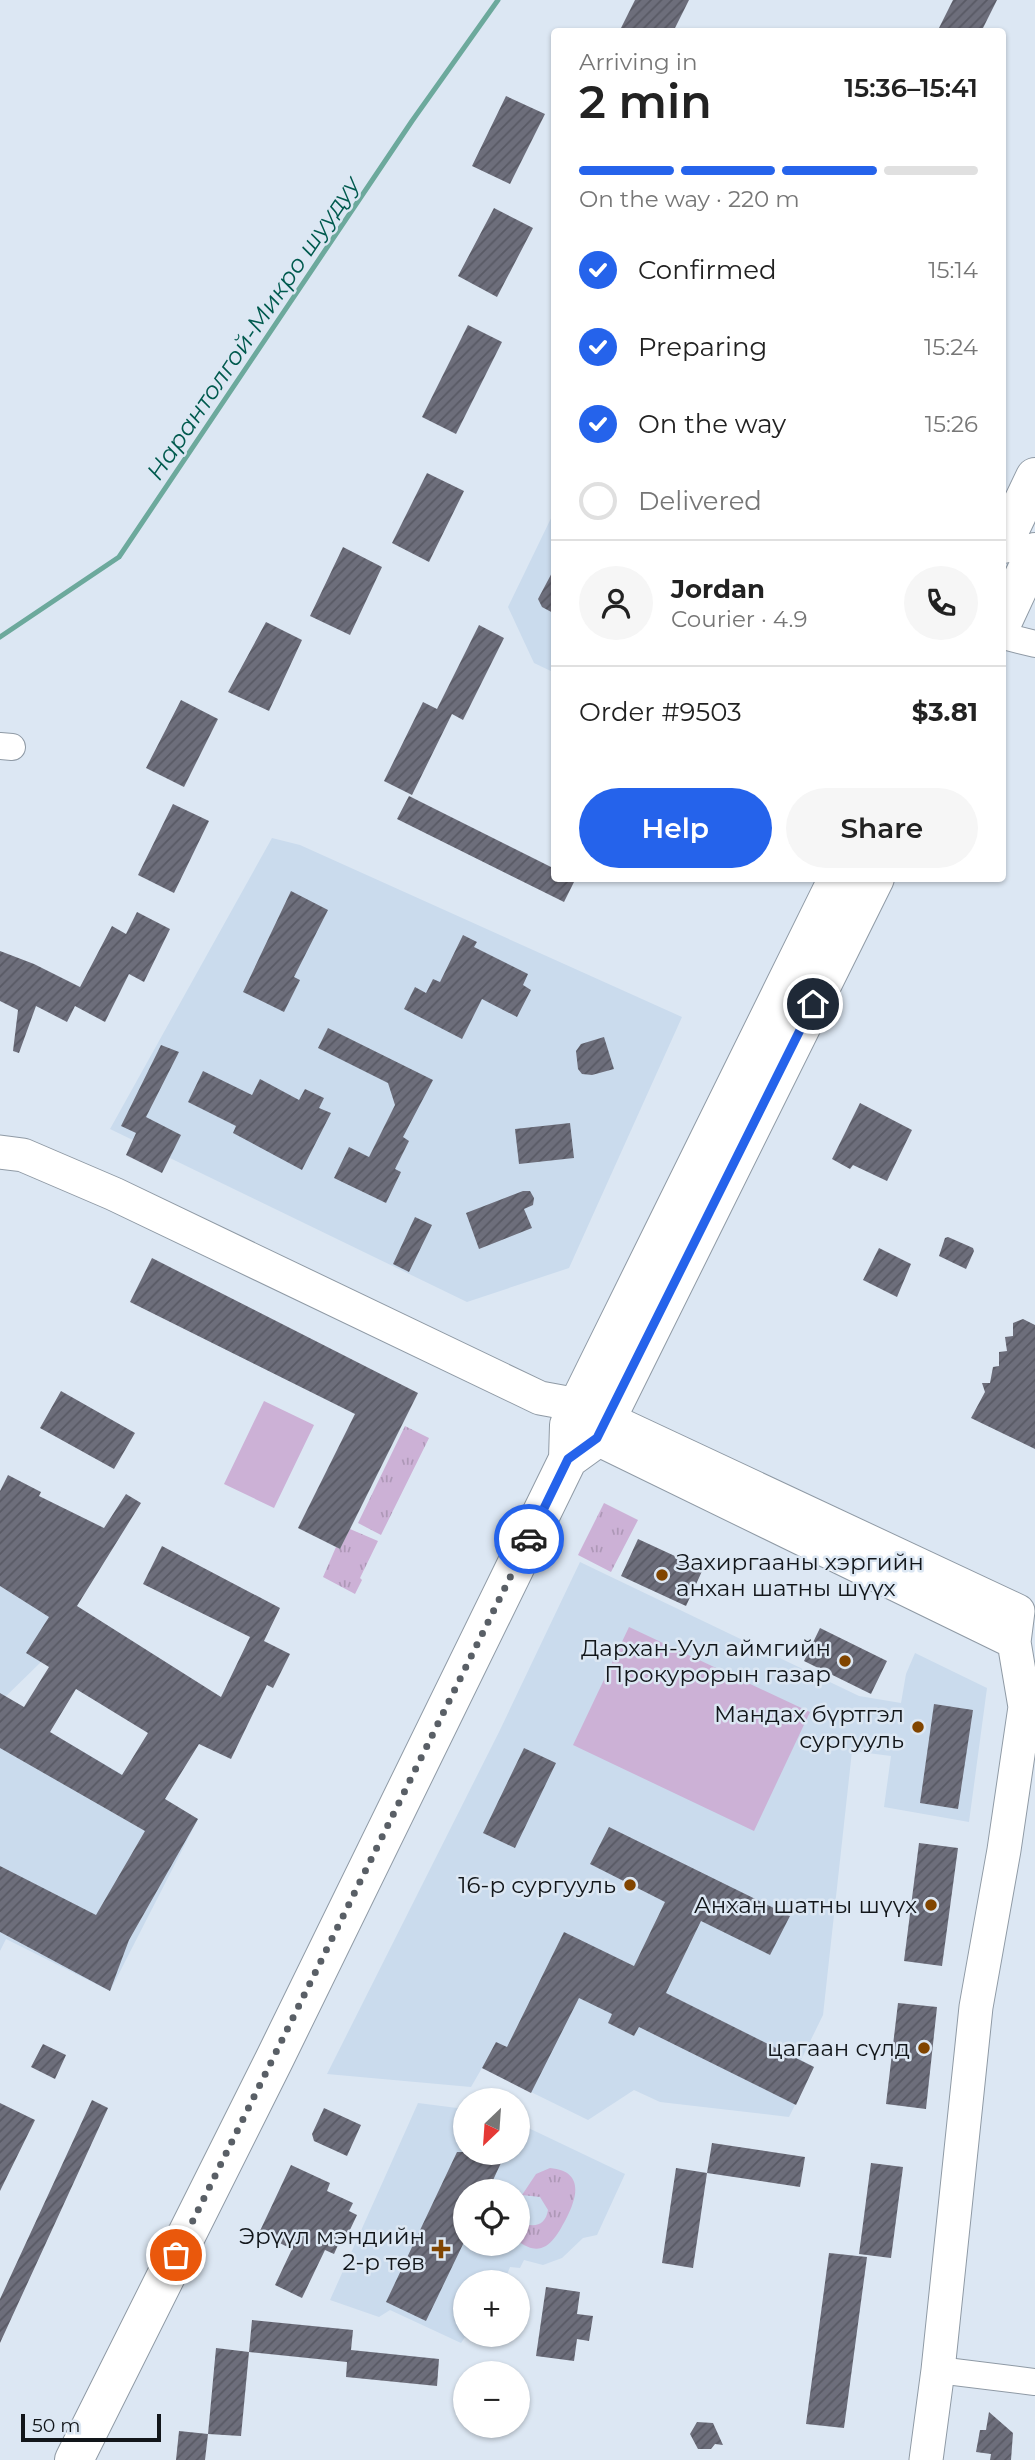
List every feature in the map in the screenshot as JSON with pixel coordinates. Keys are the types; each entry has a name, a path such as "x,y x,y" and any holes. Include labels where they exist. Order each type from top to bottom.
{"highway":[{"path":"1006,538 1035,477"},
{"path":"1006,615 1035,552"},
{"path":"74,2460 584,1429 836,882"},
{"path":"584,1429 873,882"}],"main road":[{"path":"0,1152 23,1155 114,1194 540,1398 584,1429 1025,1631 1025,1707 1004,1850 976,2007 926,2460"}],"street":[{"path":"1006,637 1035,644"},
{"path":"938,2370 1035,2382"}],"shaded area":[{"path":"551,518 551,671 534,663 508,607"},
{"path":"272,838 300,845 682,1017 569,1268 467,1302 110,1129"},
{"path":"0,1553 78,1604 41,1662 0,1702"},
{"name":"16-р сургууль","path":"580,1562 859,1696 901,1703 906,1674 915,1653 987,1688 969,1822 884,1807 891,1756 852,1751 823,2015 801,2060 814,2067 789,2117 660,2102 634,2090 588,2120 530,2092 530,2088 523,2088 482,2068 471,2087 327,2074 499,1732"},
{"path":"0,1703 198,1819 110,1991 6,1939 0,1951"},
{"path":"418,2103 453,2107 453,2165 530,2165 530,2129 625,2174 597,2235 583,2238 562,2258 543,2265 524,2260 520,2268 510,2267 509,2270 453,2270 453,2339 390,2310 379,2317 330,2300"}],"green space":[{"path":"264,1401 314,1425 274,1508 224,1484"},
{"path":"405,1426 429,1438 381,1535 358,1523"},
{"path":"604,1503 638,1520 611,1572 578,1555"},
{"path":"350,1529 378,1541 355,1594 323,1577 336,1547 340,1549"},
{"path":"629,1627 810,1712 754,1831 573,1745"},
{"path":"550,2168 561,2170 573,2179 575,2193 571,2209 554,2239 542,2248 535,2249 530,2248 530,2225 543,2221 548,2210 540,2197 530,2196 530,2183 536,2174"}],"building":[{"path":"635,0 689,0 675,28 621,28"},
{"path":"953,0 997,0 983,28 939,28"},
{"path":"506,96 545,114 510,184 472,166"},
{"path":"494,208 533,228 497,297 458,276"},
{"path":"468,325 502,342 456,434 422,417"},
{"path":"427,473 464,491 429,562 392,543"},
{"path":"343,547 382,567 350,635 310,616"},
{"path":"551,575 551,612 542,607 538,599"},
{"path":"266,622 302,640 269,711 228,692"},
{"path":"479,625 504,638 463,720 452,714 412,795 384,781 423,702 437,709"},
{"path":"181,700 218,719 184,787 146,768"},
{"path":"409,796 551,867 551,882 574,882 564,902 397,819"},
{"path":"173,804 209,821 174,893 138,875"},
{"path":"291,891 328,910 294,977 300,980 284,1012 243,992"},
{"path":"137,912 170,929 144,982 129,974 105,1022 75,1006 67,1022 36,1006 19,1053 13,1051 18,1010 0,1001 0,951 80,987 112,926 126,934"},
{"path":"463,935 477,942 474,947 528,974 523,985 531,990 517,1017 482,999 462,1039 404,1009 415,987 426,993 433,979 440,982"},
{"path":"328,1028 433,1080 403,1137 409,1141 395,1169 401,1172 386,1203 334,1178 349,1147 369,1157 395,1105 388,1083 318,1048"},
{"path":"604,1037 614,1069 592,1075 582,1074 578,1069 576,1051 581,1044"},
{"path":"161,1045 179,1052 146,1117 181,1135 162,1173 126,1155 136,1133 121,1126"},
{"path":"203,1071 252,1095 260,1079 299,1100 305,1089 324,1098 319,1108 331,1113 302,1170 233,1133 236,1126 188,1102"},
{"path":"860,1103 912,1130 887,1181 853,1165 850,1169 832,1159"},
{"path":"570,1123 574,1158 519,1164 515,1129"},
{"path":"523,1191 530,1191 534,1198 533,1205 524,1209 532,1228 479,1249 466,1213"},
{"path":"415,1217 432,1225 409,1272 393,1264"},
{"path":"945,1238 973,1248 966,1269 939,1256"},
{"path":"879,1248 911,1264 897,1297 863,1280"},
{"path":"152,1258 418,1393 340,1549 298,1528 355,1414 130,1302"},
{"path":"1023,1319 1035,1325 1035,1449 971,1418 985,1392 982,1383 990,1383 993,1367 999,1366 999,1352 1007,1351 1005,1337 1013,1336 1013,1323"},
{"path":"61,1391 135,1433 114,1469 40,1428"},
{"path":"8,1475 41,1492 39,1496 104,1528 126,1494 141,1503 77,1606 221,1697 250,1637 143,1584 162,1546 280,1608 264,1641 290,1654 273,1688 267,1685 231,1759 199,1744 165,1799 198,1819 129,1940 110,1991 0,1932 0,1866 96,1915 145,1831 0,1748 0,1693 24,1707 49,1667 26,1653 49,1617 0,1586 0,1491","holes":["76,1689 148,1733 122,1775 50,1732"]},
{"name":"Захиргааны хэргийн анхан шатны шүүх","path":"638,1539 703,1569 686,1606 621,1576"},
{"name":"Дархан-Уул аймгийн Прокурорын газар","path":"820,1628 887,1661 871,1694 804,1661"},
{"name":"Мандах бүртгэл сургууль","path":"934,1704 973,1710 958,1809 920,1803"},
{"path":"524,1748 556,1763 515,1848 483,1833"},
{"path":"609,1827 790,1916 770,1955 701,1921 666,1993 814,2067 796,2105 639,2027 634,2036 608,2023 612,2014 579,1998 531,2093 530,2088 521,2088 482,2068 496,2042 507,2047 564,1932 634,1966 665,1902 590,1864"},
{"name":"Анхан шатны шүүх","path":"919,1843 958,1848 942,1966 904,1961"},
{"path":"898,2003 937,2007 926,2109 886,2104"},
{"path":"43,2044 66,2055 55,2079 31,2067"},
{"path":"92,2100 108,2108 0,2343 0,2299"},
{"path":"0,2103 35,2120 0,2191"},
{"path":"324,2108 361,2125 347,2156 314,2141 312,2134"},
{"path":"712,2143 805,2157 800,2187 707,2173"},
{"name":"Эрүүл мэндийн 2-р төв","path":"453,2160 453,2165 500,2165 494,2179 453,2179 453,2256 457,2256 426,2321 386,2302"},
{"path":"871,2163 903,2167 891,2258 859,2254"},
{"path":"291,2165 330,2183 327,2191 353,2203 349,2211 357,2215 348,2234 344,2232 334,2254 325,2250 302,2298 275,2285 292,2249 259,2233"},
{"path":"676,2168 707,2173 693,2268 662,2263"},
{"path":"829,2253 867,2257 844,2428 806,2424"},
{"path":"546,2287 580,2292 577,2314 593,2316 589,2341 577,2339 574,2361 536,2356"},
{"path":"252,2320 353,2330 351,2350 439,2359 437,2386 346,2377 347,2362 249,2352"},
{"path":"216,2348 249,2352 241,2436 208,2434"},
{"path":"989,2412 1013,2433 1011,2460 990,2460 991,2454 976,2452 980,2430 986,2430"},
{"path":"697,2422 713,2423 723,2445 715,2444 711,2449 698,2449 690,2434"},
{"path":"179,2431 208,2434 205,2460 176,2460"}],"waterway":[{"name":"Нарантолгой-Микро шуудуу","path":"0,637 119,557 412,121 498,0"}],"way so far":[{"path":"176,2255 529,1539"}],"place":[{"name":"Захиргааны хэргийн анхан шатны шүүх","path":"662,1575"},
{"name":"Дархан-Уул аймгийн Прокурорын газар","path":"845,1661"},
{"name":"Мандах бүртгэл сургууль","path":"918,1727"},
{"name":"16-р сургууль","path":"630,1885"},
{"name":"Анхан шатны шүүх","path":"931,1905"},
{"name":"цагаан сүлд","path":"924,2048"},
{"name":"Эрүүл мэндийн 2-р төв","path":"441,2249"}],"route":[{"path":"529,1539 568,1459 597,1438 813,1004"}]}
